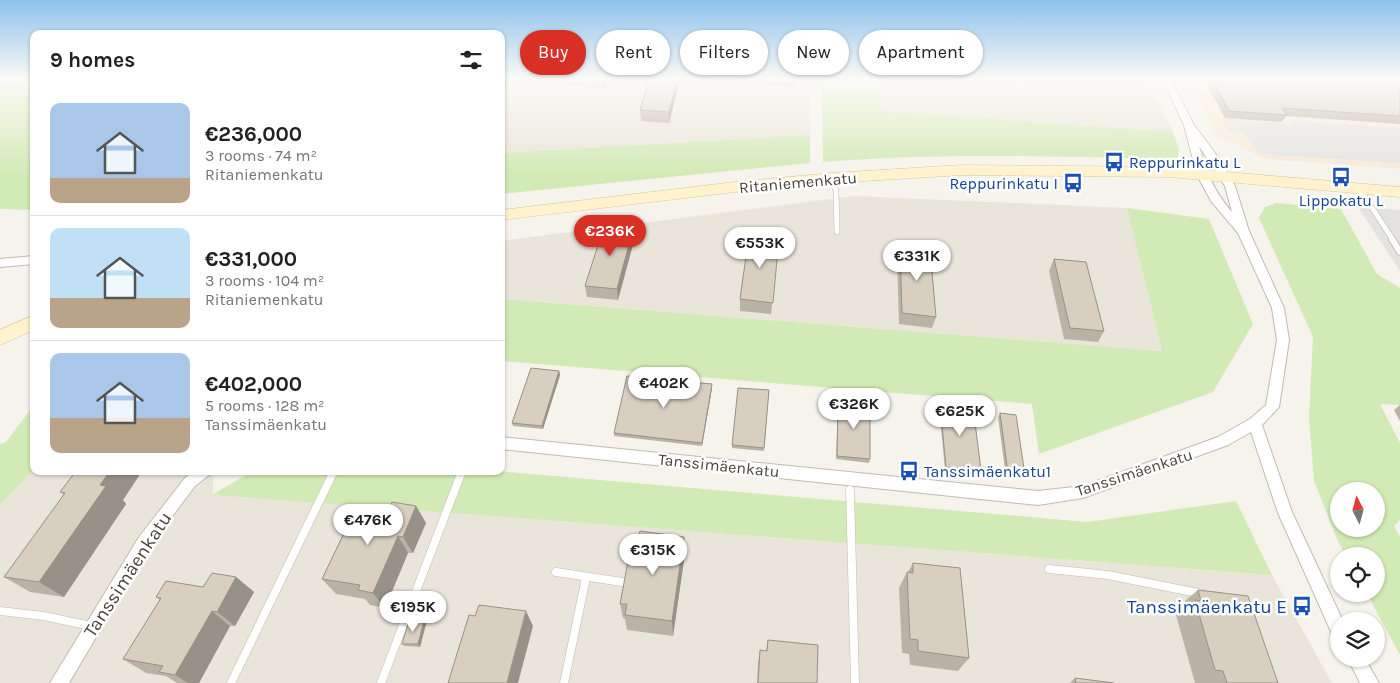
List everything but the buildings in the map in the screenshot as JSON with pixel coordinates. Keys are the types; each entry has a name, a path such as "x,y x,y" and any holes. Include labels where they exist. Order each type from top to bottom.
{"street":[{"path":"1183,112 1189,125"},
{"name":"Tanssimäenkatu","path":"1189,125 1205,180 1215,199 1243,231"},
{"name":"Tanssimäenkatu","path":"505,443 1038,498 1083,492 1223,441 1255,423 1272,407 1283,340 1278,308 1243,231 1227,181 1207,147 1189,125"},
{"name":"Ritaniemenkatu","path":"505,215 735,187 832,178 963,170 1097,173 1227,181 1362,192 1400,198"},
{"name":"Ritaniemenkatu","path":"1362,192 1400,192"},
{"path":"0,263 30,260"},
{"path":"0,338 30,324"},
{"path":"1255,423 1285,513 1331,612"},
{"name":"Tanssimäenkatu","path":"58,683 144,542 190,482 199,475"},
{"path":"1361,667 1370,683"}],"lane":[{"path":"832,178 836,191 837,232"},
{"path":"1362,192 1400,252"},
{"path":"231,683 332,475"},
{"path":"381,683 460,475"},
{"path":"850,490 855,683"},
{"path":"1049,569 1108,576 1213,596"},
{"path":"556,572 622,582"},
{"path":"564,683 586,578"},
{"path":"0,611 44,616 92,626"}],"shaded area":[{"path":"505,112 810,112 810,135 505,153"},
{"path":"893,112 1163,112 1173,132"},
{"path":"1204,112 1400,112 1400,169 1265,159 1215,135"},
{"path":"1223,119 1290,124 1288,120 1400,128 1400,163 1260,154 1243,132 1228,131"},
{"path":"854,196 1127,208 1162,351 505,299 505,240"},
{"path":"1358,207 1400,210 1400,271"},
{"path":"30,473 30,475 213,475 213,495 1272,575 1332,683 0,683 0,505"}],"green space":[{"path":"0,112 30,112 30,210 0,209"},
{"path":"822,112 893,112 1173,132 1179,149 1178,158 1158,159 949,156 823,162"},
{"path":"810,135 810,163 505,194 505,153"},
{"path":"1276,203 1341,209 1377,274 1400,288 1400,405 1380,404 1400,443 1400,520 1394,526 1400,537 1400,655 1385,627 1385,612 1377,612 1371,602 1385,602 1385,547 1341,547 1337,538 1385,538 1385,482 1330,482 1330,521 1314,481 1309,419 1313,337 1259,218 1265,207"},
{"path":"1127,208 1209,219 1253,324 1213,392 1039,454 1032,404 505,361 505,299 1162,351"},
{"path":"30,410 30,473 0,505 0,444 6,442"},
{"path":"505,472 1087,522 1236,501 1272,575 212,495 246,475 505,475"}],"place":[{"name":"Reppurinkatu L","path":"1114,162"},
{"name":"Lippokatu L","path":"1341,177"},
{"name":"Reppurinkatu I","path":"1073,183"},
{"name":"Tanssimäenkatu1","path":"909,471"},
{"name":"Tanssimäenkatu E","path":"1302,606"}]}
